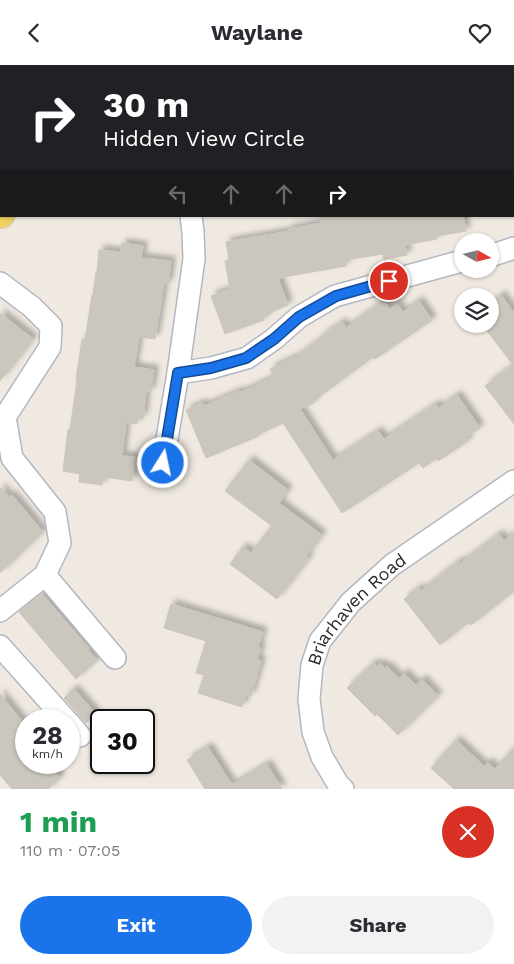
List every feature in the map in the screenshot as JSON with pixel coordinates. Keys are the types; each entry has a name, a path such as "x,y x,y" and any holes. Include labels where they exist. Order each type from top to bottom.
{"street":[{"path":"163,463 194,259 191,217"},
{"path":"499,253 514,248"},
{"path":"178,373 211,368 246,358 274,339 299,317 336,296 454,263"},
{"path":"0,283 32,307 51,326 50,347 2,415 6,463 55,512 60,543 45,575 0,611"},
{"name":"Briarhaven Road","path":"343,789 322,757 312,732 308,699 312,665 320,641 351,602 392,565 514,481"},
{"path":"45,575 115,658"},
{"path":"0,646 57,709"}],"building":[{"path":"320,217 463,217 466,231 436,236 437,239 405,245 407,255 384,259 383,254 345,260 346,266 278,278 288,305 263,317 264,320 225,334 211,296 230,289 225,261 229,260 226,242 290,231 289,229 322,223"},
{"path":"122,243 143,246 141,258 171,261 168,284 164,283 155,339 139,337 134,367 154,370 151,391 146,391 143,418 138,417 137,424 126,422 122,456 135,457 132,481 104,477 102,485 79,482 80,474 63,471 82,339 85,340 99,250 121,252"},
{"path":"501,295 514,313 514,424 485,386 513,365 489,333 499,333 499,297"},
{"path":"384,301 390,309 397,304 403,312 419,301 432,320 375,359 373,357 313,401 314,403 300,409 333,460 378,431 384,439 436,404 439,408 457,395 480,428 466,437 468,441 438,461 437,458 423,468 419,463 342,513 283,423 259,436 206,458 186,410 203,403 204,406 240,391 240,393 274,377 270,369 296,357 342,322 346,328"},
{"path":"0,313 33,339 0,381"},
{"path":"249,460 288,490 279,503 322,535 306,556 309,558 277,599 230,564 243,547 251,553 272,526 225,491"},
{"path":"0,487 9,497 12,495 43,532 0,573"},
{"path":"514,533 514,591 471,625 469,622 440,645 404,599 419,588 421,591 459,561 461,563 499,534 504,541"},
{"path":"42,594 89,648 88,650 97,660 76,679 19,612"},
{"path":"171,604 263,632 258,647 261,648 257,659 261,661 251,696 246,695 242,707 198,693 204,675 196,673 206,641 164,628"},
{"path":"373,663 377,666 380,663 385,668 387,666 399,678 404,673 416,685 422,679 438,696 398,735 377,714 375,716 347,688"},
{"path":"74,689 92,709 90,709 90,719 86,723 80,716 80,709 74,709 64,698"},
{"path":"0,694 15,712 15,774 57,774 60,778 48,789 12,789 0,775"},
{"path":"456,740 484,766 488,762 495,769 514,748 514,789 454,789 431,768"},
{"path":"208,747 232,785 267,764 282,789 205,789 187,760"}],"route":[{"path":"163,463 178,373 211,368 246,358 274,339 299,317 336,296 389,281"}]}
